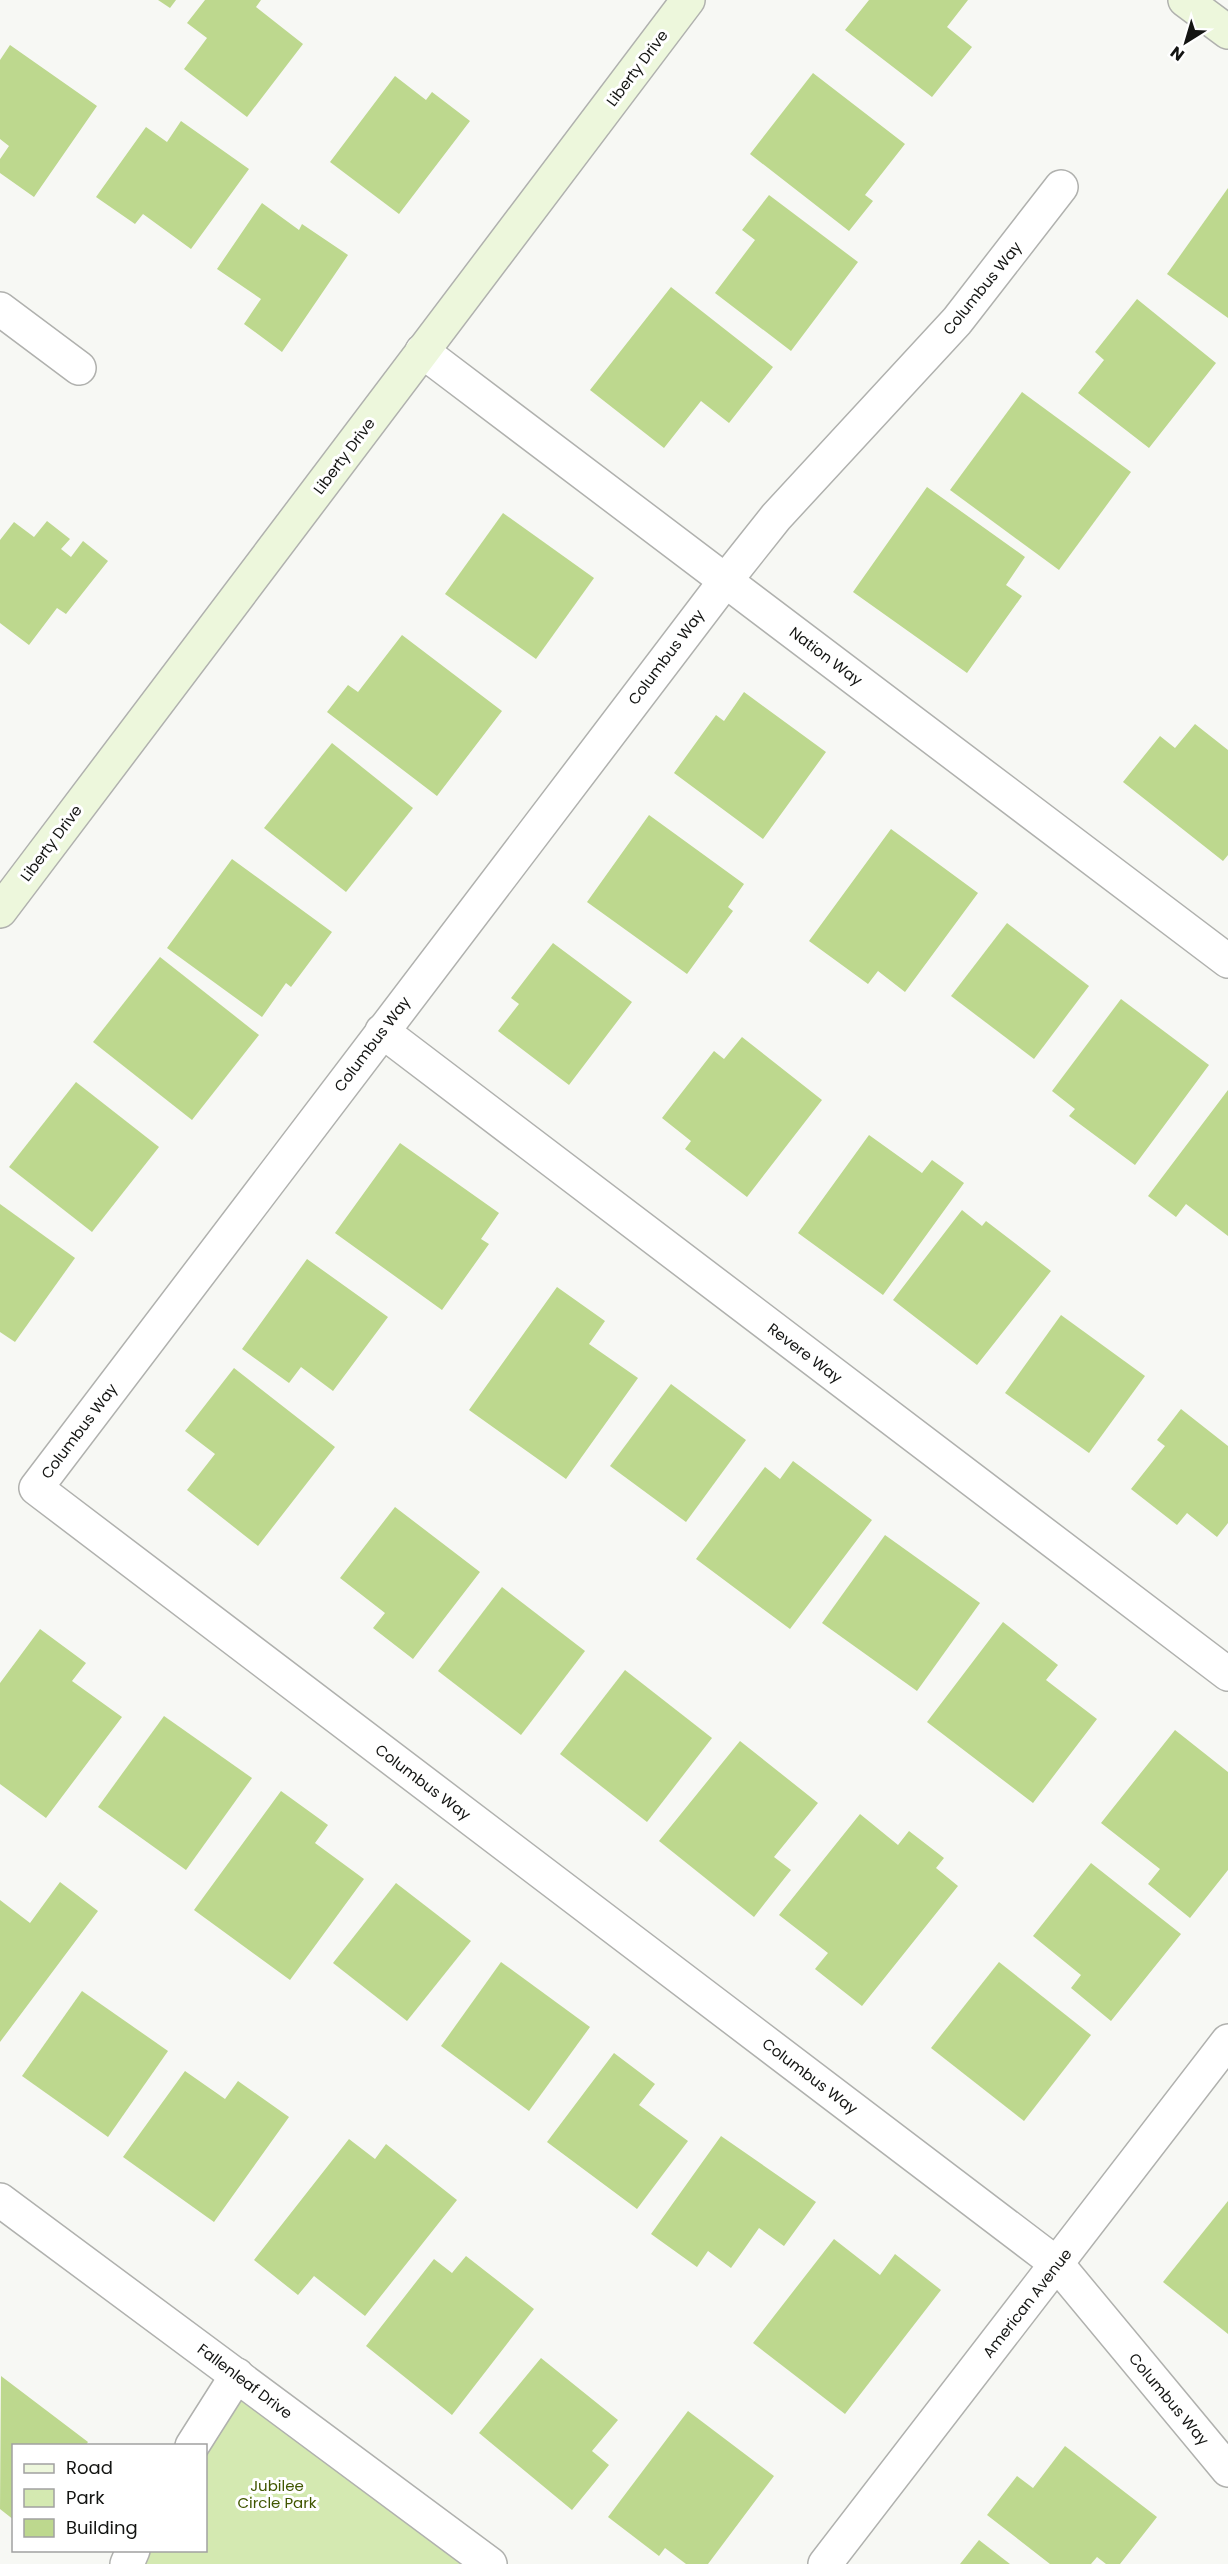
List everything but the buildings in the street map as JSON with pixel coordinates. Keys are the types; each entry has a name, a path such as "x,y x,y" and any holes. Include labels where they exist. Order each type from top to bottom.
{"street":[{"name":"Liberty Drive","path":"0,911 688,0"},
{"path":"1185,0 1228,32"},
{"name":"Columbus Way","path":"1061,187 957,321 776,518 726,580 36,1488 1057,2264 1228,2470"},
{"path":"0,309 79,368"},
{"name":"Nation Way","path":"422,351 1228,961"},
{"name":"Revere Way","path":"382,1031 1228,1674"},
{"name":"American Avenue","path":"825,2564 1228,2041"},
{"name":"Fallenleaf Drive","path":"0,2200 490,2564"},
{"path":"193,2444 237,2374"}],"green space":[{"name":"Jubilee Circle Park","path":"237,2375 490,2564 129,2564 136,2552 207,2552 207,2444"}]}
